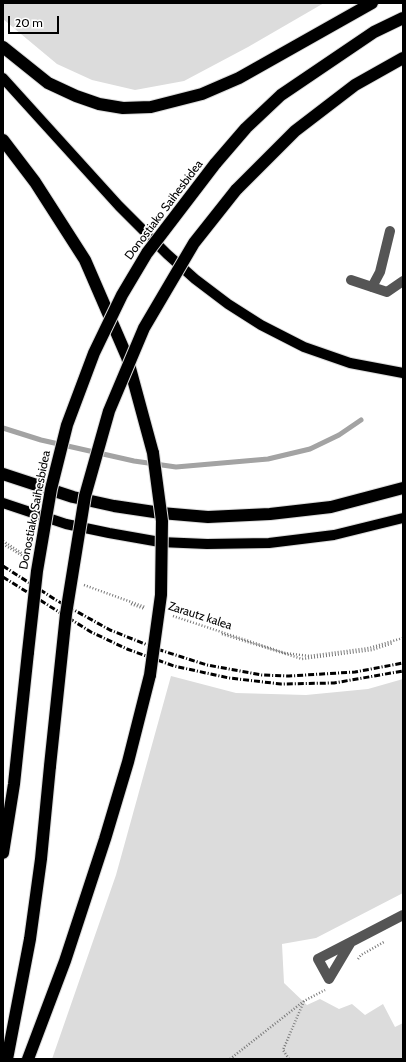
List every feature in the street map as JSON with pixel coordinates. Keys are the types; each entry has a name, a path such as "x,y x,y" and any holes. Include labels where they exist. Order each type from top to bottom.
{"highway":[{"path":"3,46 48,83 76,96 99,104 123,108 151,107 202,94 239,78 372,3"},
{"name":"Donostiako Saihesbidea","path":"3,852 14,784 37,571 51,489 67,425 94,353 122,295 147,253 215,164 246,128 281,95 374,32 403,18"},
{"path":"7,1059 30,939 41,858 66,614 85,496 109,411 144,328 194,243 236,190 295,131 355,85 403,58"},
{"path":"3,140 35,182 85,260 127,357 153,453 162,522 161,595 150,675 128,762 105,839 65,961 28,1059"},
{"path":"3,474 73,497 114,506 161,513 208,516 270,514 331,507 403,488"}],"main road":[{"path":"3,78 119,206 167,254 195,279 228,304 261,326 304,347 350,363 403,372"},
{"path":"3,503 66,524 109,533 160,542 207,544 268,543 334,535 403,518"}],"street":[{"path":"372,287 380,272 390,231"},
{"path":"351,280 387,292 403,281"},
{"path":"350,942 403,915"}],"path":[{"path":"3,541 29,559 3,544"},
{"path":"77,583 151,610"},
{"name":"Zarautz kalea","path":"167,614 285,653 310,656 362,649 403,639"},
{"path":"172,618 283,655 302,659 372,650 403,639"},
{"path":"230,1059 304,1001 283,1050 289,1059"}],"shaded area":[{"path":"3,3 324,3 248,47 184,81 135,90 92,80 57,64 3,19"},
{"path":"171,676 236,693 306,695 368,689 403,679 403,893 316,938 282,944 284,983 307,1005 320,999 339,1009 352,1004 365,1015 383,1004 395,1027 403,1023 403,1059 52,1059 116,875"}],"waterway":[{"path":"3,428 41,440 134,461 176,467 268,459 310,449 339,435 361,420"}],"railway":[{"path":"3,566 56,600 110,630 160,650 207,665 262,675 289,676 355,672 403,663"},
{"path":"3,577 91,632 127,649 174,666 229,678 281,684 334,683 403,671"}]}
